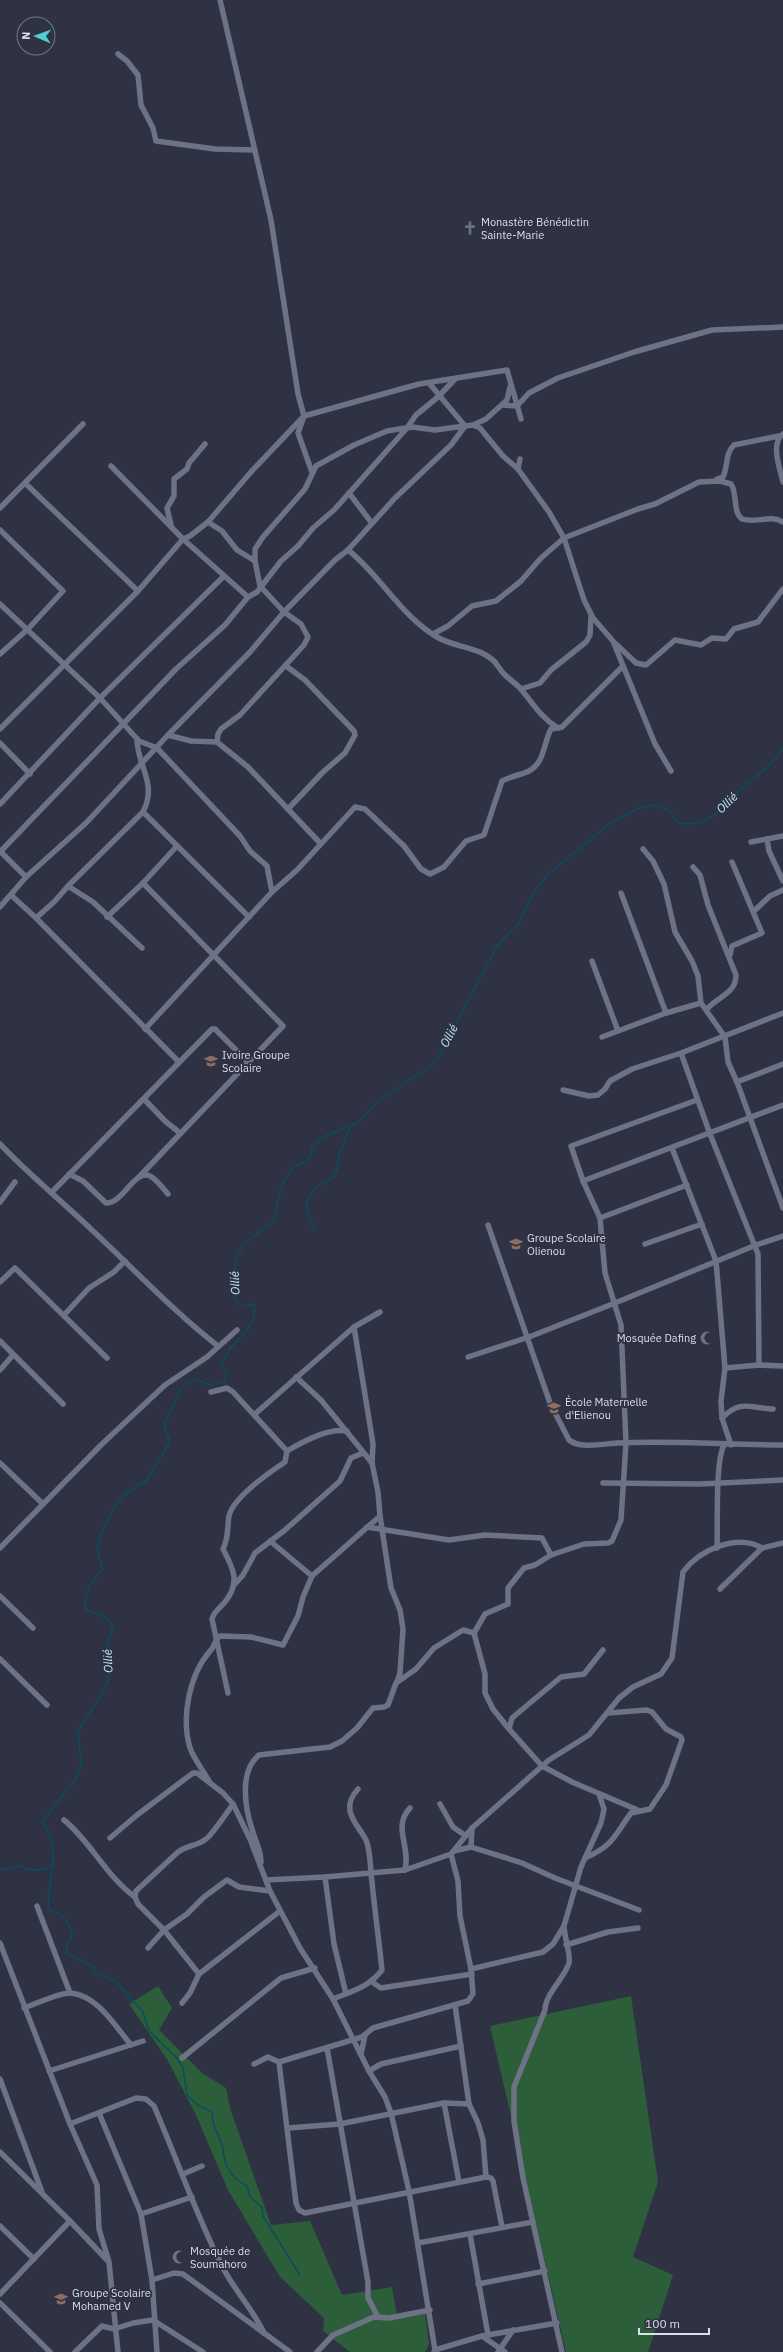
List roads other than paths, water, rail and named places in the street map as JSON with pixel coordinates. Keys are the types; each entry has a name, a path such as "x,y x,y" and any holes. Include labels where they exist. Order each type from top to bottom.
{"street":[{"path":"220,0 271,220 298,394 304,416 298,433 312,472"},
{"path":"118,54 127,61 138,75 141,105 152,128 156,141 215,149 254,150"},
{"path":"517,406 529,393 558,378 634,352 712,330 783,327"},
{"path":"0,729 64,663 138,591 183,539 190,536 208,522 251,472 304,416 429,383 506,370 521,420"},
{"path":"26,877 0,852 176,669 225,625 248,597 257,592 260,586 281,561 349,493 407,428 416,414 440,395 450,383 457,378"},
{"path":"429,383 465,426"},
{"path":"217,742 218,734 221,729 240,715 286,666 304,645 308,637 301,624 284,612 260,586 255,561 255,549 263,537 305,489 316,466 354,445 387,431 407,428 435,430 473,425 486,419 507,400 510,386"},
{"path":"502,405 517,406"},
{"path":"0,508 26,484 83,424"},
{"path":"473,425 480,428 503,456 518,469 549,512 564,538 590,613 592,624 586,642 551,670 540,683 521,689"},
{"path":"0,906 26,877 86,822 168,735 250,652 284,612 335,560 348,550 371,522 451,445 465,426"},
{"path":"711,482 723,477 727,470 729,449 734,445 781,435"},
{"path":"781,435 777,445 783,482"},
{"path":"171,525 167,508 175,493 174,479 187,469 189,463 204,444"},
{"path":"518,469 520,459"},
{"path":"111,466 171,525 183,539 248,597"},
{"path":"433,634 448,626 472,606 496,601 521,581 541,558 564,538 638,509 655,504 699,482 726,481 731,484 737,512 742,519 751,520 770,517 783,522"},
{"path":"26,484 138,591"},
{"path":"349,493 371,522"},
{"path":"208,522 222,531 238,550 255,561"},
{"path":"0,530 63,591 28,629 0,654"},
{"path":"348,550 365,563 394,597 433,634 481,652 494,662 505,676 512,679 533,706 558,728"},
{"path":"0,804 30,774 100,698 224,576"},
{"path":"590,613 613,641 636,663 646,665 675,640 701,645 712,638 726,639 734,629 741,626 753,625 758,622 783,589"},
{"path":"0,604 100,698 137,738 147,746 157,748 240,836 250,851 267,866 272,892"},
{"path":"613,641 655,744 671,771"},
{"path":"286,666 305,680 345,721 355,735 345,753 323,772 288,809"},
{"path":"145,1029 272,892 297,870 320,843 358,807 365,809 404,846 421,869 426,873 436,872 444,867 466,841 484,835 502,781 511,776 525,773 539,763 551,729 562,727 623,666"},
{"path":"168,735 191,740 217,742 248,767 320,843"},
{"path":"36,918 55,901 68,886 143,812 147,804 148,778 143,762 137,751 137,738"},
{"path":"0,742 30,774"},
{"path":"143,812 249,917"},
{"path":"751,842 783,836"},
{"path":"767,839 769,851 783,881"},
{"path":"107,917 144,883 177,846"},
{"path":"643,849 653,861 664,884 675,932 692,961 698,976 701,1003 707,1009 725,1037 728,1062 737,1082 749,1119 783,1208"},
{"path":"730,955 732,946 761,936 762,931 732,862"},
{"path":"693,867 700,875 708,905 730,955 736,981 727,995 711,1004 707,1009"},
{"path":"69,1174 84,1181 102,1200 110,1203 120,1197 283,1024 212,955 173,911 144,883"},
{"path":"68,886 82,893 142,948"},
{"path":"754,911 770,896 783,890"},
{"path":"621,893 666,1013"},
{"path":"11,895 36,918 179,1062"},
{"path":"592,962 618,1031"},
{"path":"602,1037 666,1013 701,1003"},
{"path":"563,1090 589,1096 598,1094 618,1075 640,1066 682,1054 783,1013"},
{"path":"52,1192 214,1028 248,1062"},
{"path":"682,1054 710,1134 756,1245 758,1254 759,1365"},
{"path":"737,1082 783,1064"},
{"path":"144,1099 165,1122 180,1133"},
{"path":"640,1811 599,1794 542,1766 493,1709 485,1693 485,1674 474,1634 485,1614 508,1604 508,1588 524,1568 535,1565 551,1555 584,1544 608,1543 612,1541 621,1520 625,1484 626,1442 621,1325 605,1273 600,1218 583,1181 571,1146 697,1100"},
{"path":"583,1181 783,1105"},
{"path":"0,1144 26,1172 52,1192 186,1321 218,1346"},
{"path":"672,1148 716,1261 725,1368 720,1401 722,1418 731,1445"},
{"path":"139,1177 149,1176 168,1194"},
{"path":"0,1202 15,1182"},
{"path":"600,1218 687,1185"},
{"path":"645,1244 702,1224"},
{"path":"488,1225 529,1337 550,1403 569,1440 572,1442 586,1444 626,1442 783,1445"},
{"path":"468,1357 529,1337 756,1245 783,1236"},
{"path":"64,1315 89,1288 114,1272 125,1261"},
{"path":"0,1282 15,1268 107,1358"},
{"path":"255,1414 354,1327 380,1312"},
{"path":"260,1866 261,1852 252,1829 246,1800 248,1770 253,1760 259,1755 330,1747 342,1741 357,1728 373,1708 388,1705 400,1673 403,1629 400,1610 391,1588 380,1516 378,1492 372,1463 373,1444 354,1327"},
{"path":"0,1548 165,1385 207,1357 237,1330"},
{"path":"0,1341 64,1404"},
{"path":"0,1370 13,1355"},
{"path":"725,1368 759,1365 783,1366"},
{"path":"296,1377 321,1400 372,1463"},
{"path":"211,1392 227,1388 233,1392 288,1451"},
{"path":"722,1418 732,1408 738,1406 773,1409"},
{"path":"234,1586 234,1572 223,1549 227,1541 229,1514 259,1480 285,1462 288,1451 315,1438 340,1430 348,1432"},
{"path":"717,1548 721,1451 724,1445"},
{"path":"228,1693 212,1619 214,1613 226,1601 234,1586 243,1575 254,1553 340,1481 351,1458 363,1453"},
{"path":"0,1463 43,1504"},
{"path":"603,1483 719,1483 783,1480"},
{"path":"217,1638 251,1638 283,1645 298,1616 304,1592 312,1576 380,1516"},
{"path":"367,1527 448,1540 485,1535 542,1538 551,1555"},
{"path":"270,1541 312,1576"},
{"path":"452,1852 472,1828 542,1766 589,1736 619,1698 633,1687 661,1674 672,1658 684,1572 691,1561 699,1555 717,1548 740,1542 756,1544 762,1548"},
{"path":"720,1589 762,1548 783,1544"},
{"path":"0,1596 33,1628"},
{"path":"396,1683 416,1669 434,1648 453,1635 462,1630 474,1634"},
{"path":"212,1786 191,1749 186,1731 186,1714 197,1670 211,1651 217,1638"},
{"path":"509,1729 512,1718 537,1696 561,1678 584,1674 603,1650"},
{"path":"0,1659 47,1705"},
{"path":"585,1858 604,1849 624,1825 631,1813 650,1810 666,1785 681,1744 681,1737 666,1729 652,1712 647,1710 608,1713"},
{"path":"110,1838 188,1774 197,1773 223,1793 233,1804 250,1839 270,1891 280,1911 300,1948 333,1999 369,2071 385,2098 391,2113 409,2191 430,2310 434,2351 485,2335 557,2323"},
{"path":"333,1999 360,1989 372,1982 382,1970 377,1914 366,1841 354,1824 350,1812 351,1801 358,1789"},
{"path":"372,1982 381,1988 471,1971 543,1952 550,1948 564,1926 575,1886 585,1858 601,1823 604,1809 599,1794"},
{"path":"135,1897 136,1892 178,1852 186,1846 198,1844 208,1838 233,1804"},
{"path":"440,1804 453,1826 466,1836"},
{"path":"405,1870 408,1853 401,1830 403,1816 410,1808"},
{"path":"64,1820 77,1830 122,1888 135,1897 138,1904 164,1930 199,1974"},
{"path":"471,1847 472,1828"},
{"path":"266,1880 405,1870 452,1852 471,1847 522,1863 575,1886 639,1910"},
{"path":"361,2055 366,2035 373,2028 468,2001 473,1994 471,1971 460,1916 458,1881 452,1852"},
{"path":"325,1876 334,1944 346,1994"},
{"path":"148,1948 164,1930 187,1914 204,1897 227,1880 239,1887 270,1891"},
{"path":"37,1906 70,1993"},
{"path":"182,2003 190,1993 199,1974 280,1911"},
{"path":"562,2352 557,2323 523,2178 514,2121 514,2087 545,2010 546,2000 569,1965 570,1956 566,1945 564,1926"},
{"path":"566,1945 608,1932 638,1928"},
{"path":"0,1943 49,2072 97,2185 99,2229 109,2262 114,2329 118,2352"},
{"path":"182,2058 281,1978 314,1968"},
{"path":"24,2008 70,1993 93,2001 131,2045"},
{"path":"455,2005 469,2104 478,2122 483,2140 486,2177"},
{"path":"254,2064 268,2057 278,2062 366,2035"},
{"path":"49,2072 143,2041"},
{"path":"369,2071 382,2064 461,2046"},
{"path":"327,2048 368,2282 368,2298 378,2317"},
{"path":"278,2062 288,2128 296,2204 299,2210 305,2213 409,2191 486,2177 493,2181 502,2227"},
{"path":"0,2079 43,2194"},
{"path":"70,2124 136,2098 146,2099 154,2106 221,2266 237,2294 258,2321 264,2333"},
{"path":"288,2128 340,2124 444,2103 469,2104"},
{"path":"444,2103 460,2182"},
{"path":"99,2113 141,2214 152,2280 153,2320 157,2352"},
{"path":"0,2152 109,2262"},
{"path":"183,2174 202,2166"},
{"path":"141,2214 192,2197"},
{"path":"0,2294 70,2221"},
{"path":"418,2243 533,2222"},
{"path":"0,2226 34,2259"},
{"path":"470,2234 485,2335 501,2351 513,2330"},
{"path":"478,2284 545,2271"},
{"path":"152,2280 174,2273 183,2274 290,2352"},
{"path":"0,2303 50,2352"},
{"path":"317,2352 333,2334 378,2317 389,2318 430,2310"},
{"path":"75,2352 102,2326 114,2329 133,2323 153,2320 203,2352"}],"waterway":[{"name":"Ollié","path":"0,1870 21,1866 30,1870 45,1869 53,1863 51,1841 42,1821 76,1779 81,1765 78,1731 102,1694 109,1679 107,1644 113,1629 109,1619 85,1609 87,1591 94,1579 103,1569 97,1550 101,1533 115,1505 126,1493 146,1481 170,1442 164,1425 181,1388 194,1379 210,1385 225,1381 226,1374 221,1365 226,1355 248,1329 255,1311 254,1304 241,1306 235,1300 235,1260 244,1244 274,1220 280,1193 285,1180 292,1169 311,1157 312,1147 325,1136 359,1122 376,1103 436,1062 497,946 520,922 532,895 548,874 612,822 637,809 655,805 669,810 677,822 683,824 704,821 717,812 734,795 767,768 783,749"},
{"path":"315,1230 308,1214 306,1202 316,1187 333,1178 337,1170 340,1151 351,1126"},
{"path":"53,1863 48,1899 49,1910 62,1916 69,1926 72,1935 67,1944 66,1953 92,1966 97,1974 114,1980 143,2012 149,2031 176,2057 183,2068 187,2095 197,2105 212,2112 214,2125 222,2144 225,2161 229,2171 235,2178 247,2186 250,2197 262,2207 263,2216 300,2275"}],"place":[{"name":"Monastère Bénédictin Sainte-Marie","path":"470,228"},
{"name":"Ivoire Groupe Scolaire","path":"211,1061"},
{"name":"Groupe Scolaire Olienou","path":"516,1244"},
{"name":"Mosquée Dafing","path":"707,1338"},
{"name":"École Maternelle d'Elienou","path":"554,1408"},
{"name":"Mosquée de Soumahoro","path":"179,2257"},
{"name":"Groupe Scolaire Mohamed V","path":"61,2299"}]}
